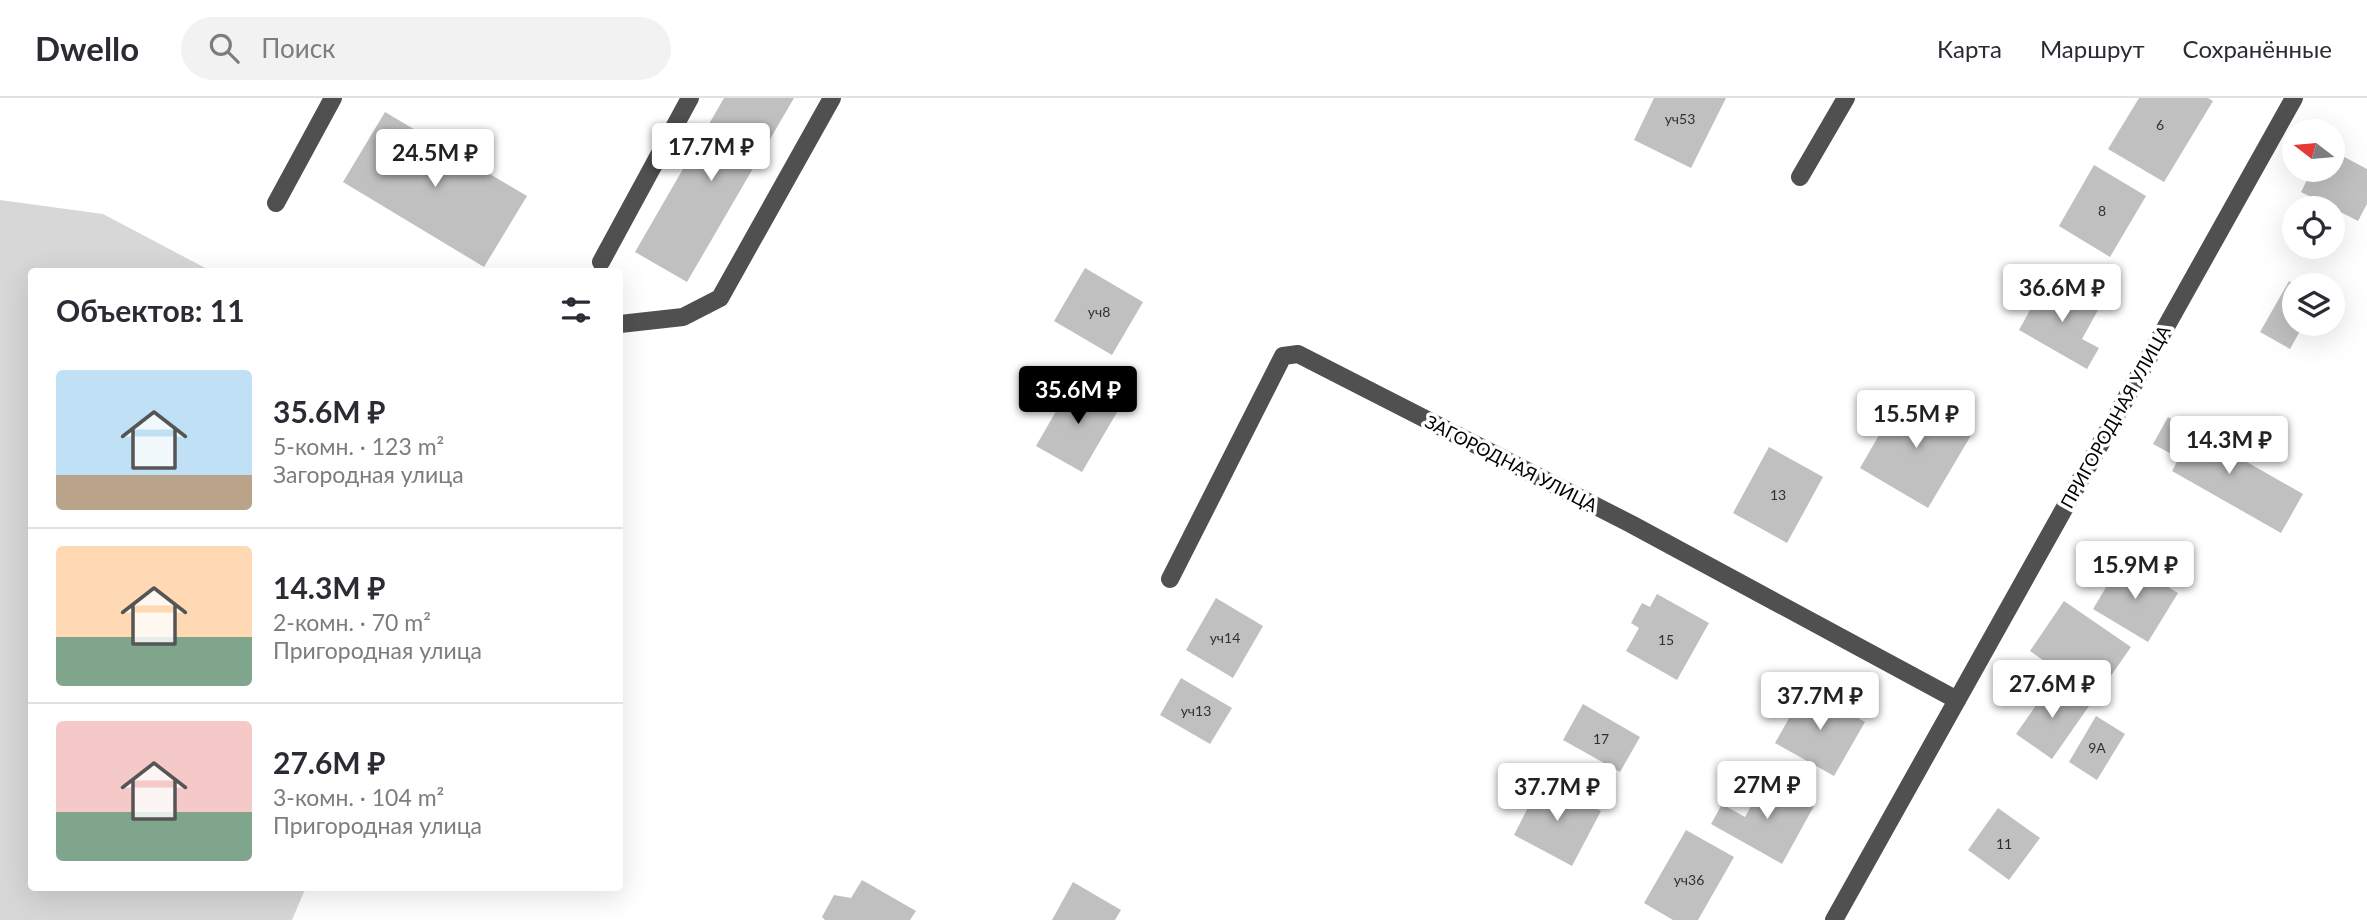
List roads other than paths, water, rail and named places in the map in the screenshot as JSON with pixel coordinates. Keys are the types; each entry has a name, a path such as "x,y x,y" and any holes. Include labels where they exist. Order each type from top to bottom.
{"street":[{"path":"276,203 332,98"},
{"path":"601,262 690,98"},
{"path":"623,324 683,317 720,298 832,98"},
{"path":"1800,177 1846,98"},
{"name":"ПРИГОРОДНАЯ УЛИЦА","path":"1834,920 2294,98"},
{"name":"ЗАГОРОДНАЯ УЛИЦА","path":"1170,579 1283,356 1298,354 1631,524 1957,700"}]}
